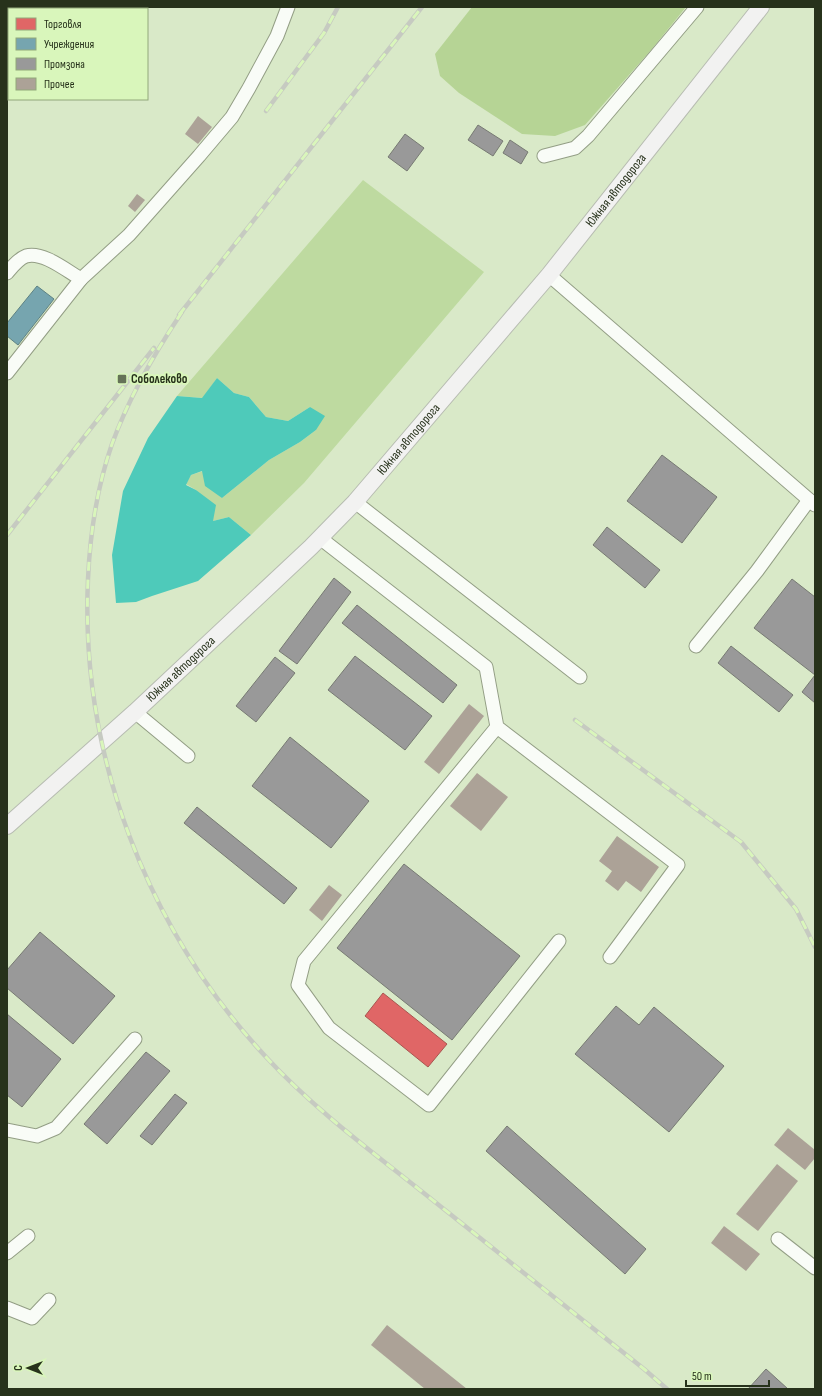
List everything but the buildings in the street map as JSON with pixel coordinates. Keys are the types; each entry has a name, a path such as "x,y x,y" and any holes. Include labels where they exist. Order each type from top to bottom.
{"main road":[{"name":"Южная автодорога","path":"7,826 135,712 320,538 355,502 549,275 761,7"}],"street":[{"path":"7,373 81,279 129,235 232,117 277,36 288,7"},
{"path":"544,156 575,148 588,136 697,7"},
{"path":"7,273 15,264 26,256 34,255 49,260 81,279"},
{"path":"549,275 812,503 696,646"},
{"path":"355,502 580,677"},
{"path":"320,538 486,667 497,726 678,865 610,957"},
{"path":"135,712 188,756"},
{"path":"497,726 304,961 298,985 330,1028 429,1105 559,941"},
{"path":"7,1130 37,1136 56,1128 135,1039"},
{"path":"7,1253 28,1236"},
{"path":"778,1239 815,1268"},
{"path":"7,1308 32,1318 49,1300"}],"green space":[{"path":"472,7 686,7 651,50 585,125 555,136 522,134 459,93 440,76 435,54"},
{"path":"363,180 484,272 304,483 251,535 229,517 213,521 196,490 186,484 191,475 203,471 222,498 269,460 300,442 316,430 310,407 288,421 266,417 249,397 234,393 217,378 203,398 177,396"}],"water":[{"path":"217,378 234,393 249,397 266,417 288,421 310,407 325,416 316,430 300,442 269,460 222,498 205,486 202,471 191,475 186,485 196,490 216,505 213,521 229,517 251,535 198,581 136,602 116,603 112,555 123,491 148,438 177,396 202,398"}],"railway":[{"path":"266,111 324,33 338,7"},
{"path":"179,315 422,7"},
{"path":"182,312 143,376 126,409 112,444 98,494 90,545 88,579 88,645 96,710 109,774 129,836 155,896 187,953 224,1007 284,1076 343,1128 667,1389"},
{"path":"7,535 154,348"},
{"path":"575,720 741,842 796,909 815,947"}],"place":[{"name":"Соболеково","path":"122,379"}]}
